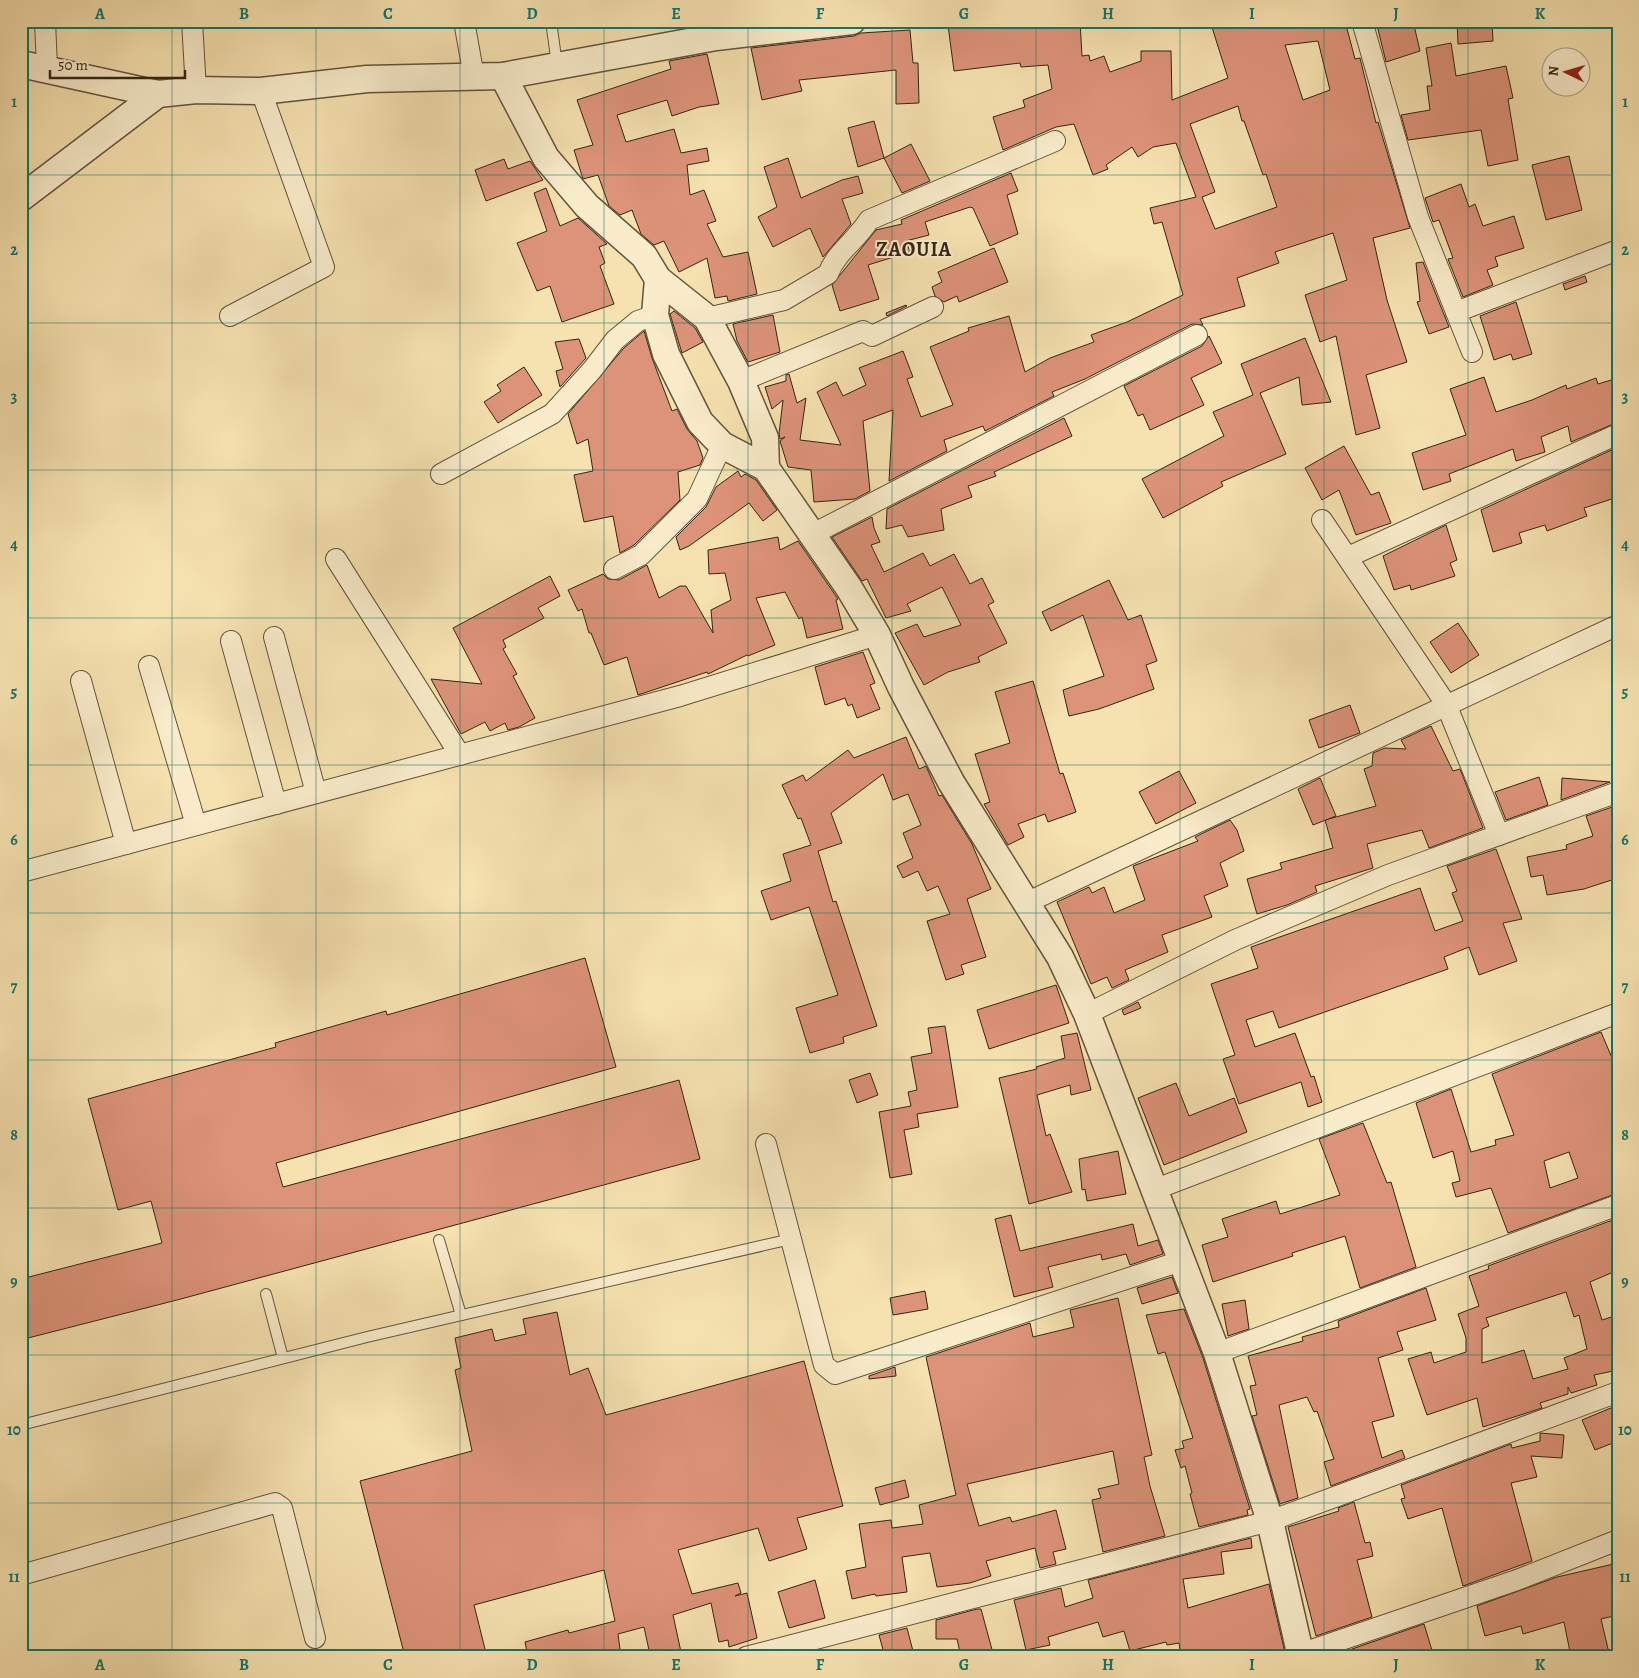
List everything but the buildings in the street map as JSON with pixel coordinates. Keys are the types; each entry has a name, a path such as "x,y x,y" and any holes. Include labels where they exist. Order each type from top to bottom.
{"street":[{"path":"45,21 47,68"},
{"path":"192,21 196,90"},
{"path":"464,21 474,77"},
{"path":"21,64 47,68 158,94 196,90 261,91 366,79 503,76 557,66 716,29 852,21"},
{"path":"1362,21 1418,217 1472,352"},
{"path":"503,76 546,158 587,206 644,256 658,279 707,318 741,381 765,438 766,468"},
{"path":"230,316 324,267 261,91"},
{"path":"21,198 158,94"},
{"path":"707,318 784,300 828,274 832,261 861,233 869,220 1055,141"},
{"path":"1456,312 1618,250"},
{"path":"658,279 655,315 666,354 700,422 722,445 766,468 813,534 877,635 901,687 951,782 1060,957 1087,1014 1156,1189 1181,1261 1217,1353 1270,1521 1301,1655 1517,1580 1618,1540"},
{"path":"741,381 863,331 872,336 933,307"},
{"path":"442,474 552,414 592,370 615,340 638,321 655,315"},
{"path":"813,534 1197,335"},
{"path":"1348,557 1618,434"},
{"path":"614,569 641,555 697,499 722,445"},
{"path":"1322,520 1446,704 1499,835"},
{"path":"336,559 460,755"},
{"path":"1026,903 1446,704 1618,625"},
{"path":"22,870 196,826 680,696 877,635"},
{"path":"274,637 316,793"},
{"path":"231,641 276,804"},
{"path":"149,666 196,826"},
{"path":"82,681 126,844"},
{"path":"1087,1014 1234,940 1388,875 1618,792"},
{"path":"1156,1189 1618,1013"},
{"path":"766,1144 824,1365 835,1374 1181,1261"},
{"path":"1217,1353 1618,1205"},
{"path":"746,1657 1270,1521 1618,1392"},
{"path":"21,1576 276,1503 282,1508 315,1638"}],"lane":[{"path":"551,21 557,66"},
{"path":"21,1425 461,1315 791,1239"},
{"path":"439,1240 461,1315"},
{"path":"266,1294 283,1358"}],"district":[{"name":"ZAOUIA","path":"914,249"}]}
